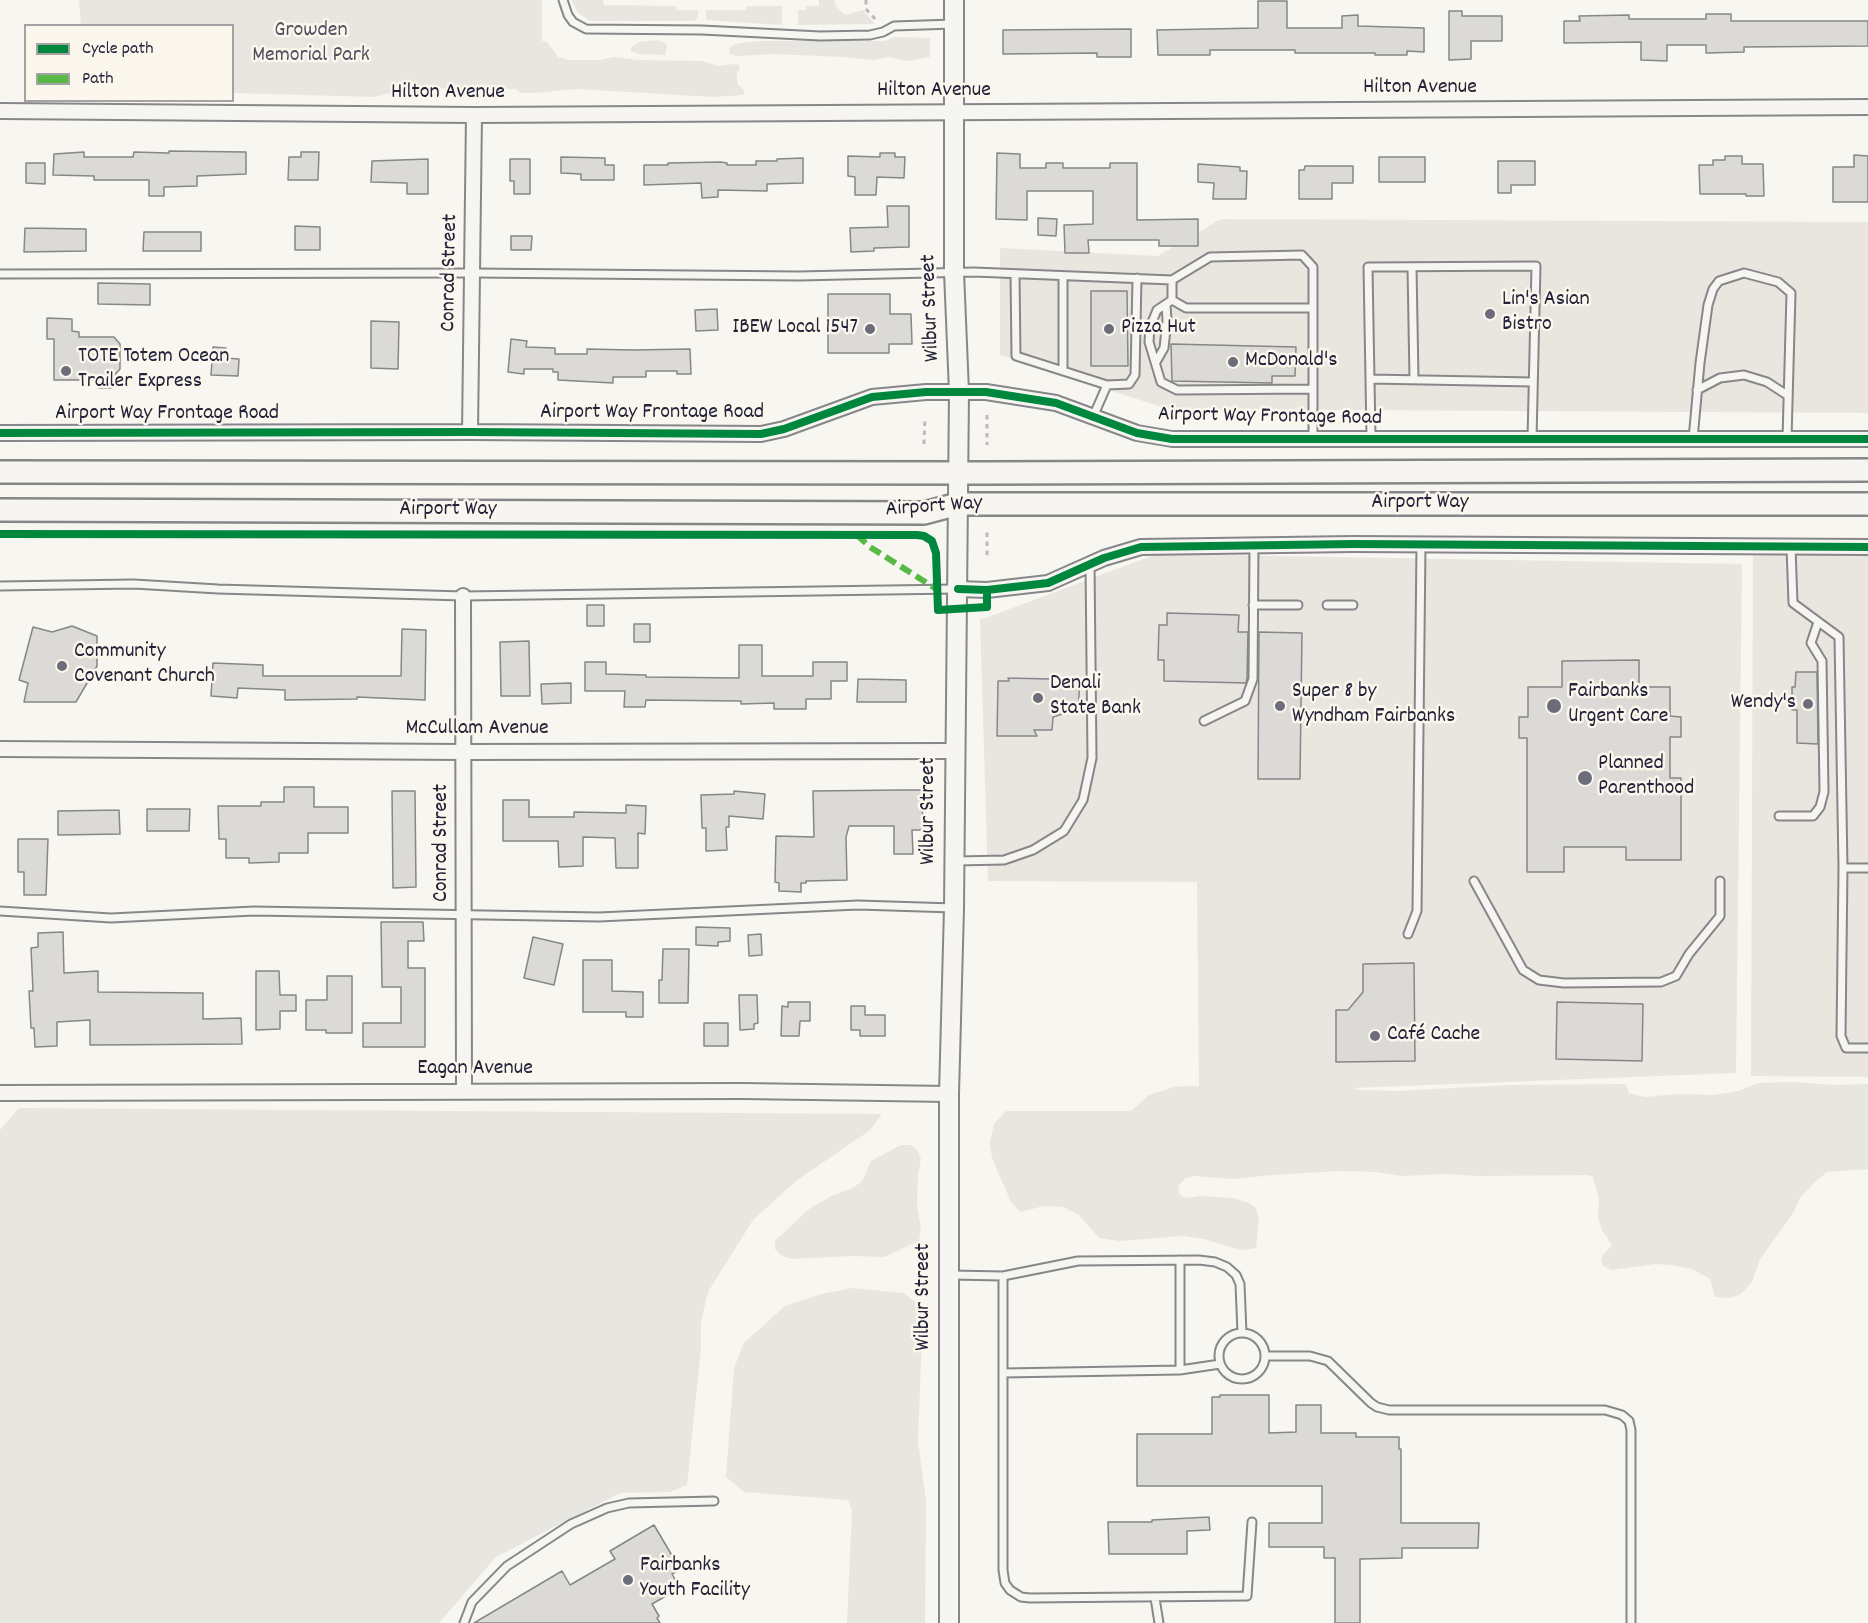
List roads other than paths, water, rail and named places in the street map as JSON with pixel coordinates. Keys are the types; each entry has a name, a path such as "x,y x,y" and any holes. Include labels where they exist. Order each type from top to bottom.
{"main road":[{"name":"Airport Way","path":"0,472 1868,470"},
{"name":"Airport Way","path":"0,510 924,513 958,504 1868,504"}],"street":[{"name":"Wilbur Street","path":"949,1623 949,1094 954,908 959,472 959,392 954,272 954,0"},
{"name":"Hilton Avenue","path":"0,111 474,115 1868,107"},
{"name":"Conrad Street","path":"470,432 474,115"},
{"name":"Airport Way Frontage Road","path":"0,433 761,434 794,426 872,397 917,393 986,392 1056,403 1137,433 1172,439 1371,437 1868,439"},
{"path":"958,589 987,590 1048,582 1141,546 1723,544 1868,547"},
{"name":"Conrad Street","path":"463,596 464,1091"},
{"name":"McCullam Avenue","path":"0,749 464,752 955,751"},
{"name":"Eagan Avenue","path":"0,1093 464,1091 949,1094"}],"lane":[{"path":"563,0 573,22 586,29 702,30 820,36 870,35 894,26 954,24"},
{"path":"0,274 473,273 800,276 954,272 1172,280 1210,257 1302,255 1313,267 1313,439"},
{"path":"1371,437 1368,267 1536,266 1532,439"},
{"path":"1412,267 1414,379"},
{"path":"1693,439 1708,304 1713,289 1719,281 1744,273 1778,282 1791,293 1787,439"},
{"path":"1015,274 1016,356 1107,385 1129,384 1135,375 1137,278"},
{"path":"1063,276 1063,371"},
{"path":"1156,362 1164,348 1172,280"},
{"path":"1313,308 1186,308 1169,303 1157,310 1150,327 1149,342 1161,382 1177,390 1313,389"},
{"path":"1697,390 1720,378 1744,375 1767,382 1787,395"},
{"path":"1370,379 1533,382"},
{"path":"1093,417 1107,385"},
{"path":"1204,720 1245,701 1253,679 1254,545"},
{"path":"1408,934 1417,911 1420,545"},
{"path":"1791,546 1793,603 1839,638 1843,868 1841,1036 1846,1048 1868,1048"},
{"path":"954,861 1004,860 1033,850 1064,831 1083,800 1092,758 1090,564"},
{"path":"0,586 134,584 218,589 463,596 958,589"},
{"path":"1253,605 1298,605"},
{"path":"1327,605 1353,605"},
{"path":"1779,816 1813,816 1820,807 1824,792 1822,661 1811,643 1818,622"},
{"path":"1843,868 1868,868"},
{"path":"1474,881 1523,970 1539,980 1564,984 1660,982 1676,976 1689,954 1720,916 1720,881"},
{"path":"0,911 111,918 254,911 599,917 858,905 954,908"},
{"path":"1180,1260 1180,1370"},
{"path":"948,1275 1003,1276 1078,1261 1215,1262 1227,1267 1236,1275 1241,1292 1242,1333"},
{"path":"1003,1276 1003,1570 1005,1583 1010,1590 1021,1597 1030,1598 1247,1596 1252,1522"},
{"path":"1242,1333 1254,1336 1260,1341 1265,1356 1260,1371 1247,1378 1227,1374 1220,1364 1219,1354 1225,1341 1231,1336 1242,1333"},
{"path":"1265,1356 1310,1356 1328,1361 1371,1403 1389,1410 1605,1410 1622,1415 1629,1421 1631,1430 1631,1623"},
{"path":"1003,1372 1180,1370 1220,1364"},
{"path":"465,1623 472,1602 507,1566 571,1524 607,1508 628,1503 714,1501"},
{"path":"1155,1598 1159,1623"}],"place":[{"name":"Lin's Asian Bistro","path":"1490,314"},
{"name":"IBEW Local 1547","path":"870,329"},
{"name":"Pizza Hut","path":"1109,329"},
{"name":"McDonald's","path":"1233,362"},
{"name":"TOTE Totem Ocean Trailer Express","path":"66,371"},
{"name":"Community Covenant Church","path":"62,666"},
{"name":"Denali State Bank","path":"1038,698"},
{"name":"Wendy's","path":"1808,704"},
{"name":"Super 8 by Wyndham Fairbanks","path":"1280,706"},
{"name":"Fairbanks Urgent Care","path":"1554,706"},
{"name":"Planned Parenthood","path":"1585,778"},
{"name":"Café Cache","path":"1375,1036"},
{"name":"Fairbanks Youth Facility","path":"628,1580"}],"park label":[{"name":"Growden Memorial Park","path":"311,44"}]}
